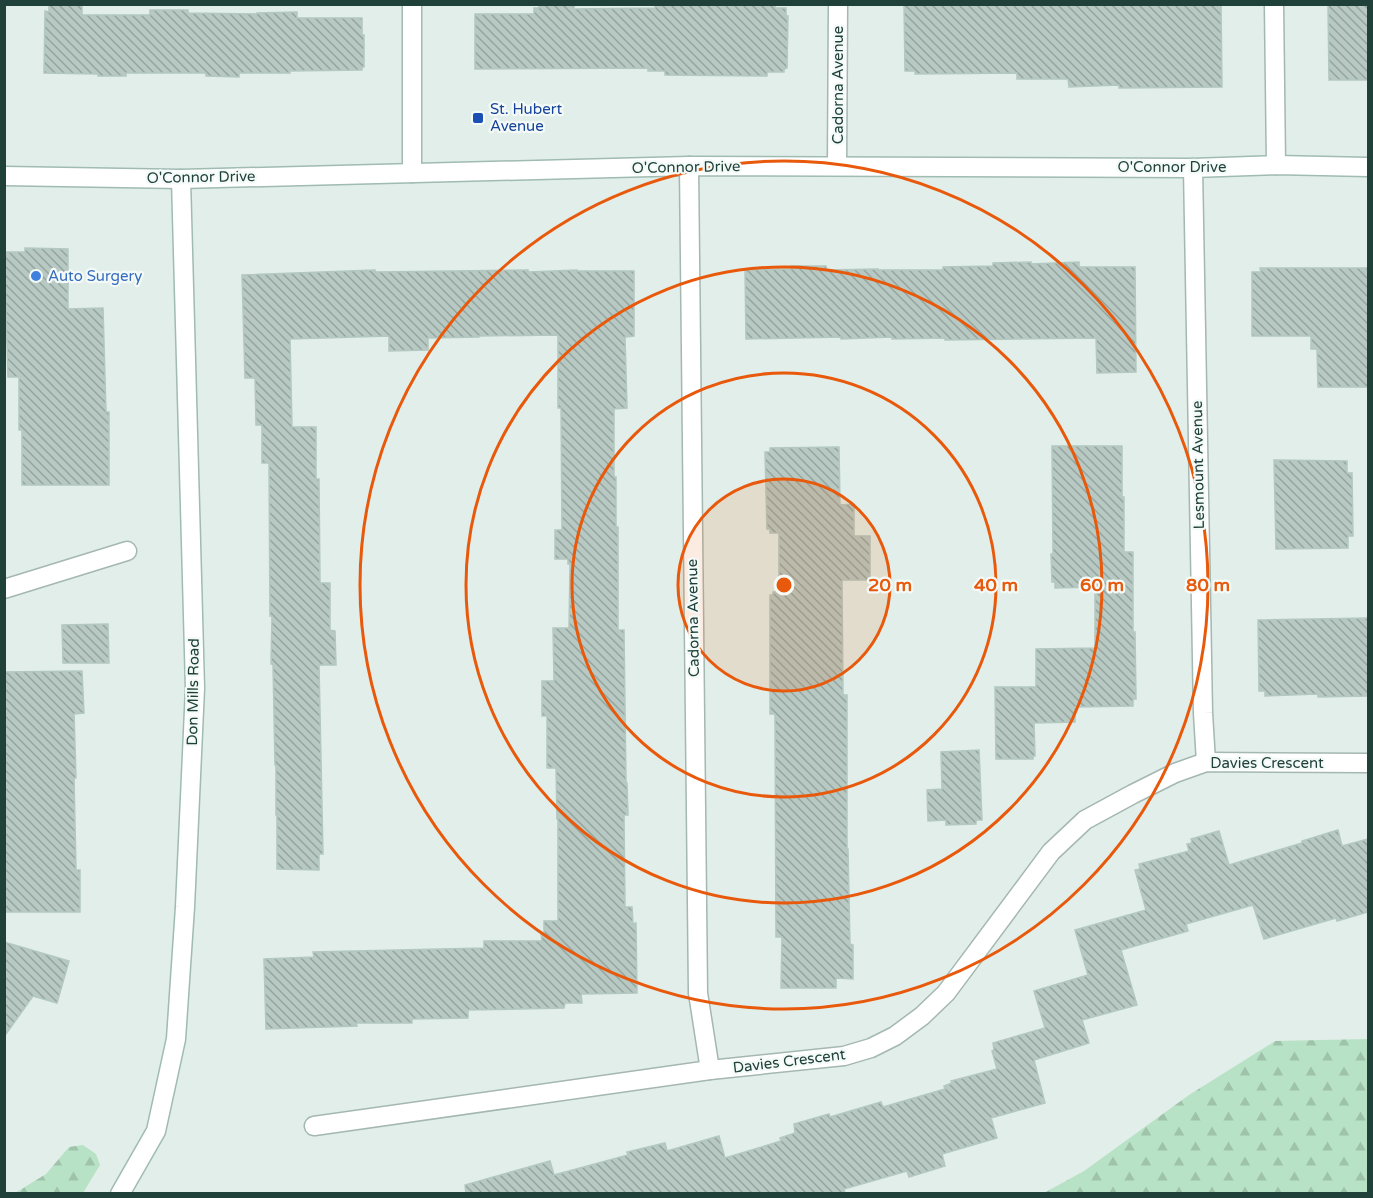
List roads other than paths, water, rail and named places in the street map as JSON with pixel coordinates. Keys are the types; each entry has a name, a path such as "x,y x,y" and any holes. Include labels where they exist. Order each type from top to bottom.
{"street":[{"path":"412,4 412,173"},
{"name":"Cadorna Avenue","path":"837,165 838,4"},
{"path":"1274,4 1276,165"},
{"name":"O'Connor Drive","path":"4,176 181,179 689,166 837,165 1368,167"},
{"name":"Cadorna Avenue","path":"689,166 698,993 710,1070"},
{"name":"Lesmount Avenue","path":"1193,168 1203,713 1206,762"},
{"name":"Don Mills Road","path":"120,1194 156,1131 176,1039 185,908 195,688 181,179"},
{"path":"4,589 127,551"},
{"name":"Davies Crescent","path":"314,1126 710,1070 844,1056 871,1048 895,1036 922,1016 946,993 1051,852 1085,820 1175,773 1206,762 1368,763"}],"place":[{"name":"St. Hubert Avenue","path":"478,118"},
{"name":"Auto Surgery","path":"36,276"}]}
